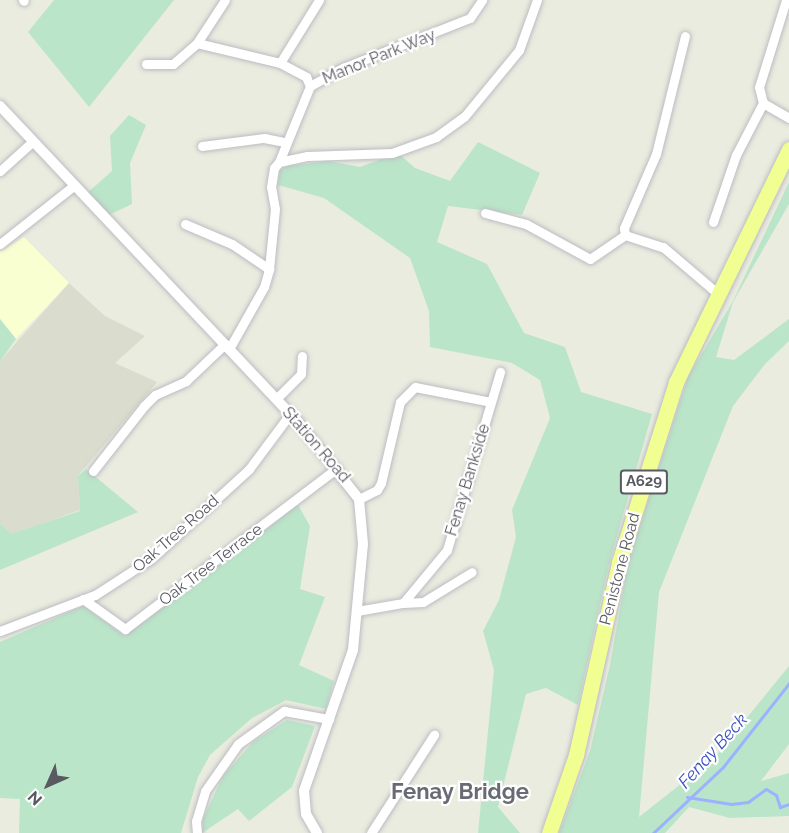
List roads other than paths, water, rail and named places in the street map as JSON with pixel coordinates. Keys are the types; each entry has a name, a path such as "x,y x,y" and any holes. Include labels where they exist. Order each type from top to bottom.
{"highway":[{"name":"Penistone Road","path":"549,833 576,754 619,562 676,382 717,293 789,149"}],"street":[{"path":"146,64 173,64 197,43 225,0"},
{"path":"280,63 320,0"},
{"name":"Manor Park Way","path":"93,471 144,406 155,396 186,381 227,346 264,286 269,269 274,210 271,187 273,168 279,162 284,142 310,86 343,68 470,18 482,0"},
{"path":"279,162 307,156 392,153 436,137 464,117 519,50 537,0"},
{"path":"713,222 736,155 763,103 759,87 762,69 786,0"},
{"path":"625,235 624,228 656,154 686,36"},
{"path":"197,43 280,63 306,77 310,86"},
{"path":"763,103 789,117"},
{"name":"Station Road","path":"0,106 72,187 290,414 338,468 359,499 364,526 353,650 304,790 306,814 316,833"},
{"path":"202,146 264,138 284,142"},
{"path":"0,171 32,142"},
{"path":"0,244 72,187"},
{"path":"485,213 526,224 590,259 625,235"},
{"path":"185,224 232,244 269,269"},
{"path":"625,235 663,247 717,293"},
{"path":"276,399 301,374 302,356"},
{"name":"Fenay Bankside","path":"403,603 447,550 500,372"},
{"name":"Fenay Bankside","path":"359,499 377,490 381,483 400,402 415,387 491,402"},
{"name":"Oak Tree Road","path":"0,631 83,599 127,577 152,558 249,469 290,414"},
{"name":"Oak Tree Terrace","path":"83,599 125,629 338,468"},
{"path":"357,611 423,602 472,572"},
{"path":"197,833 196,821 205,790 238,744 284,711 329,719"},
{"path":"371,833 434,735"}],"waterway":[{"name":"Fenay Beck","path":"653,833 723,767 789,683"},
{"path":"687,797 731,804 748,802 766,789 776,795 780,807 789,804"}],"district":[{"name":"Fenay Bridge","path":"460,792"}]}
